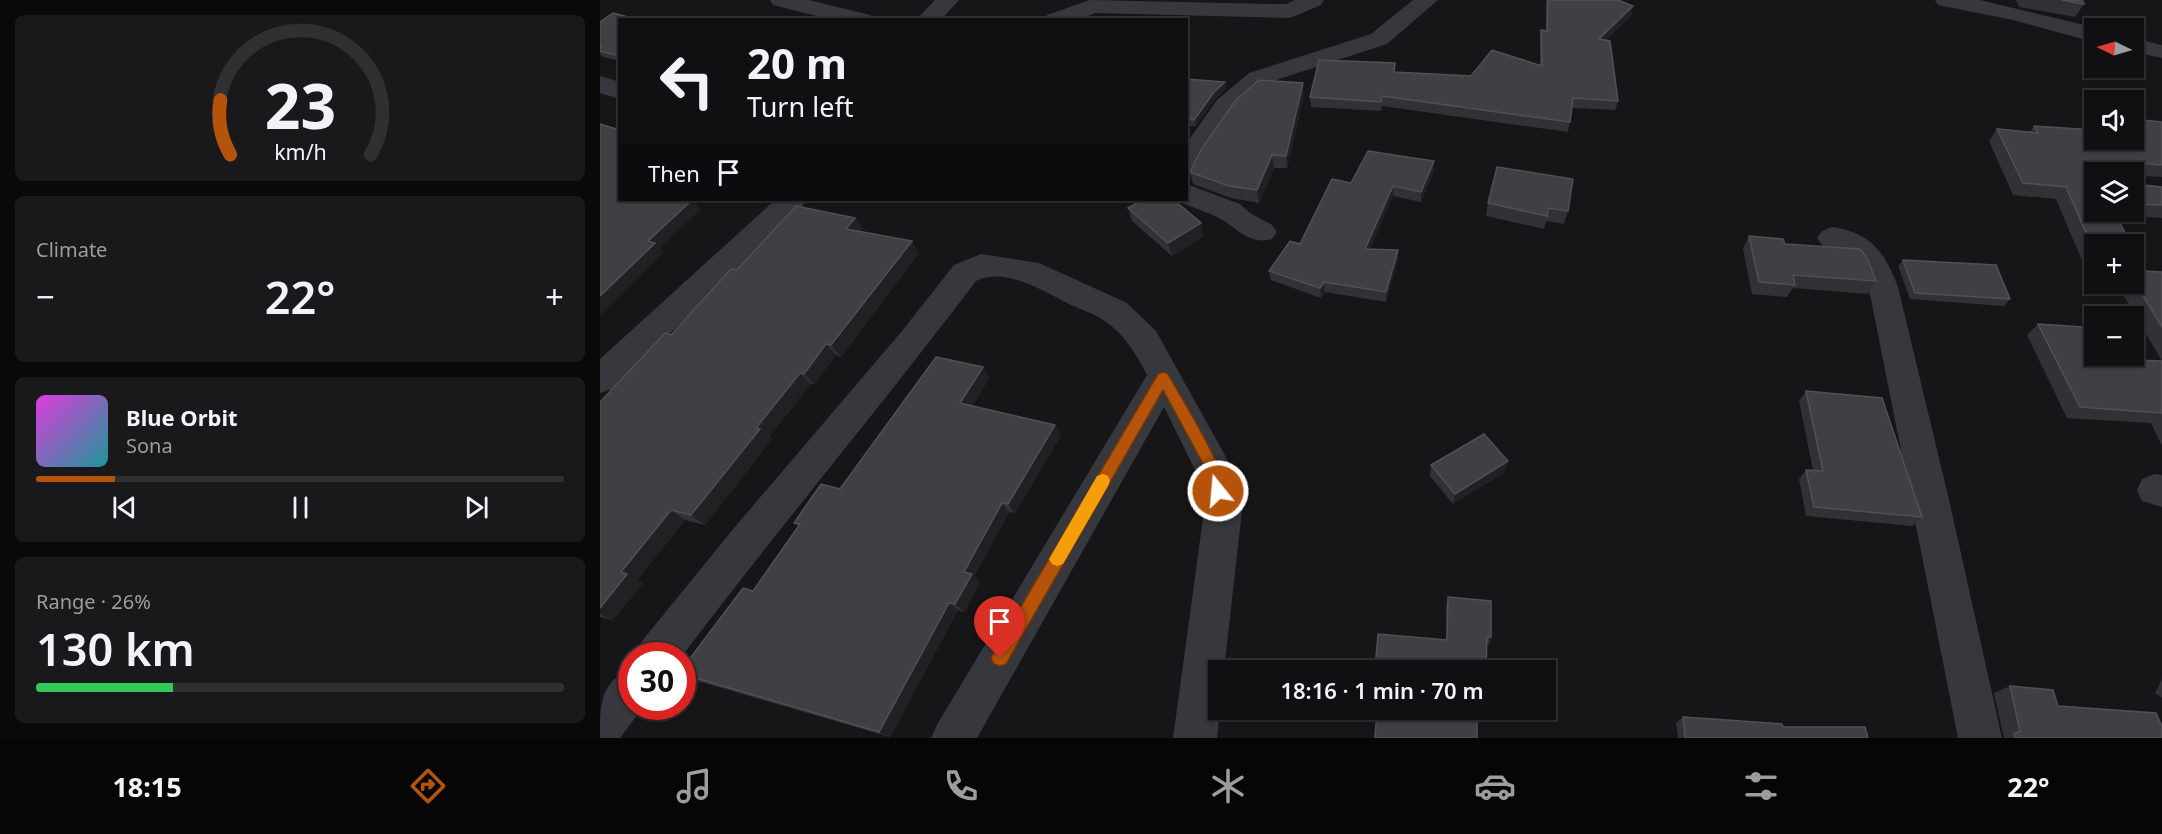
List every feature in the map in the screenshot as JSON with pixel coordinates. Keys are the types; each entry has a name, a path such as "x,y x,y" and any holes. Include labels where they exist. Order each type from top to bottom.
{"street":[{"path":"929,18 948,0"},
{"path":"1060,18 1096,3 1290,11 1313,0"},
{"path":"1188,161 1225,105 1248,84 1258,78 1379,39 1427,0"},
{"path":"1946,0 2016,14 2084,32"},
{"path":"789,1 854,18"},
{"path":"2144,48 2161,53"},
{"path":"600,84 618,90"},
{"path":"1188,195 1230,211 1240,220 1262,232"},
{"path":"600,379 791,201"},
{"path":"1832,238 1851,242 1863,251 1884,287 1892,334 1939,530 1980,738"},
{"path":"668,642 747,540 913,340 965,273 972,268 992,265 1028,271 1116,312 1145,340 1163,378 1214,470 1223,512 1195,738"},
{"path":"953,738 1163,378"},
{"path":"600,729 618,706"}],"building":[{"path":"1548,0 1618,0 1633,6 1599,39 1610,41 1618,101 1573,98 1570,122 1382,96 1381,102 1310,97 1319,60 1395,63 1394,72 1471,76 1492,50 1542,66 1541,30 1547,31"},
{"path":"2062,0 2082,0 2084,4"},
{"path":"613,13 632,18 618,18 618,56 600,51 602,46 600,46 600,22"},
{"path":"1188,79 1225,82 1214,92 1194,120 1188,119"},
{"path":"1259,80 1303,83 1286,156 1272,155 1257,190 1229,186 1190,172 1201,150 1235,101"},
{"path":"2144,120 2162,122 2162,165 2144,162 2084,162 2084,222 2120,222 2125,234 2087,234 2066,187 2023,183 1997,129 2038,133 2034,126 2084,129 2084,150 2144,150"},
{"path":"600,124 618,129 618,201 691,201 648,241 655,243 600,296"},
{"path":"1368,151 1434,161 1421,192 1393,186 1365,249 1398,250 1386,292 1324,282 1320,288 1269,271 1290,241 1300,244 1332,179 1351,183"},
{"path":"1497,167 1573,179 1568,211 1548,208 1547,216 1488,203"},
{"path":"2144,185 2162,187 2162,205 2144,204"},
{"path":"1140,201 1175,201 1201,223 1168,243 1128,208"},
{"path":"796,206 855,218 846,229 912,241 831,345 826,344 804,374 800,373 756,428 760,429 691,515 671,510 621,572 627,574 600,608 600,402 665,333 671,335 731,269 737,270"},
{"path":"1749,236 1783,239 1785,244 1860,249 1867,258 1876,281 1793,275 1795,285 1759,282"},
{"path":"1903,260 1996,265 2010,299 1915,293"},
{"path":"2144,271 2162,272 2162,327 2142,294 2144,294"},
{"path":"2038,324 2083,327 2084,366 2144,366 2144,360 2162,361 2162,413 2080,407"},
{"path":"936,357 983,367 960,403 1055,425 1008,504 1002,503 964,572 972,574 955,604 949,603 879,732 696,678 696,650 743,588 753,591 800,524 794,523 821,484 840,489"},
{"path":"1806,391 1882,398 1922,517 1814,507 1806,470 1823,471"},
{"path":"1484,434 1508,461 1455,494 1431,465"},
{"path":"1448,597 1491,601 1491,637 1487,636 1486,660 1376,660 1378,634 1447,640"},
{"path":"2010,686 2053,690 2058,706 2156,713 2162,727 2162,738 2015,738 2014,734 2020,731"},
{"path":"1683,717 1782,724 1783,727 1865,727 1868,738 1685,738"},
{"path":"1376,720 1477,720 1477,738 1375,738"}],"slow traffic":[{"path":"1057,559 1103,481"}],"route":[{"path":"1000,658 1163,378 1214,470 1218,491"}]}
